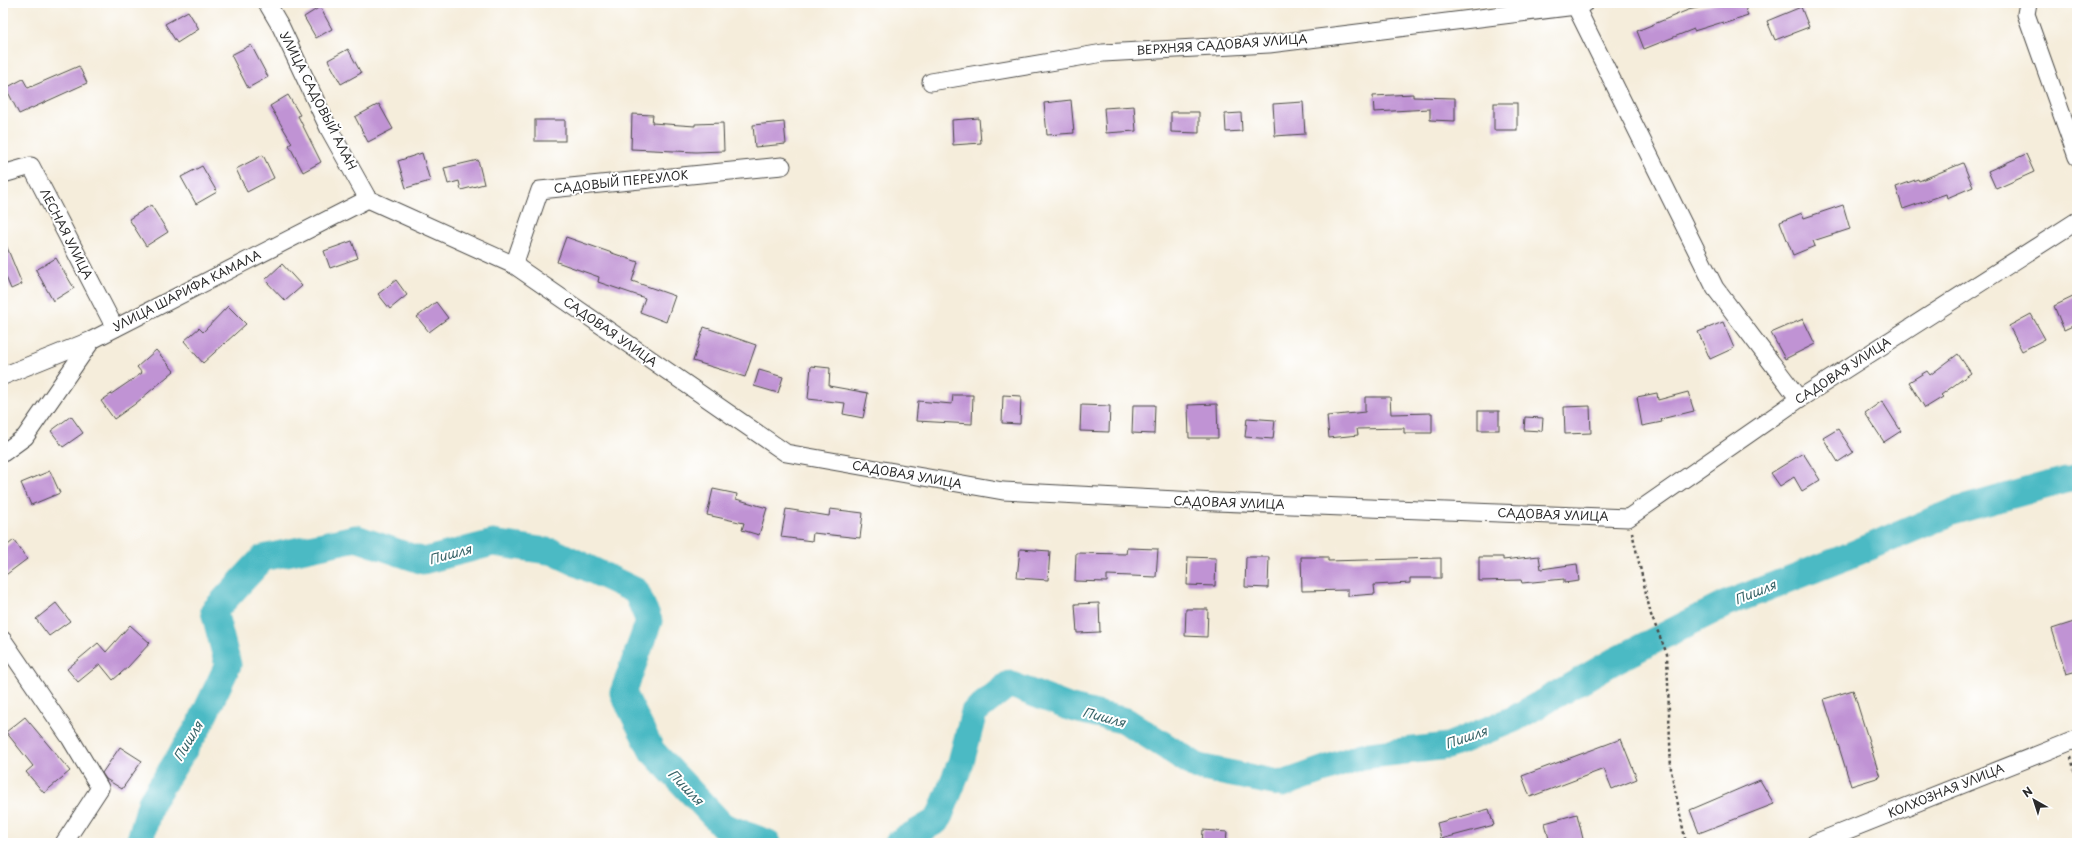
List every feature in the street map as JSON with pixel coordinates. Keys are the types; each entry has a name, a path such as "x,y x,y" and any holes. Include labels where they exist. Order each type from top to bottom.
{"street":[{"name":"УЛИЦА САДОВЫЙ АЛАН","path":"267,3 281,27 330,129 368,199"},
{"path":"2028,3 2026,14 2077,157"},
{"path":"1578,4 1715,288 1799,399"},
{"name":"ВЕРХНЯЯ САДОВАЯ УЛИЦА","path":"931,82 1103,53 1269,44 1578,4"},
{"name":"ЛЕСНАЯ УЛИЦА","path":"3,174 31,166 115,328"},
{"name":"САДОВЫЙ ПЕРЕУЛОК","path":"514,265 540,190 782,166"},
{"name":"САДОВАЯ УЛИЦА","path":"368,199 514,265 786,453 1003,491 1216,502 1628,518 1799,399 2077,221"},
{"name":"УЛИЦА ШАРИФА КАМАЛА","path":"3,376 92,340 368,199"},
{"path":"3,453 25,437 92,340"},
{"path":"3,640 70,738 100,788 64,843"},
{"name":"КОЛХОЗНАЯ УЛИЦА","path":"1815,843 2072,741"}],"path":[{"path":"1628,518 1651,615 1667,654 1672,772 1686,843"},
{"path":"2072,741 2077,781"}],"building":[{"path":"1720,3 1744,3 1748,16 1724,24 1723,22 1694,31 1694,29 1644,49 1637,31 1688,10"},
{"path":"320,7 332,29 316,38 304,17"},
{"path":"1801,7 1809,27 1775,40 1767,21"},
{"path":"188,11 199,29 177,43 165,24"},
{"path":"251,45 268,77 248,88 231,55"},
{"path":"348,49 361,73 341,84 328,60"},
{"path":"79,66 87,83 19,114 6,88 23,79 28,88"},
{"path":"1413,94 1413,97 1455,98 1455,121 1430,120 1430,109 1374,112 1373,96"},
{"path":"288,95 300,115 298,116 321,162 303,172 289,145 292,143 270,106"},
{"path":"1071,100 1074,133 1047,135 1044,103"},
{"path":"1303,102 1305,134 1275,136 1273,104"},
{"path":"1494,103 1517,103 1517,130 1494,130"},
{"path":"379,104 393,129 368,142 355,117"},
{"path":"1134,106 1136,131 1106,133 1104,108"},
{"path":"1171,112 1199,112 1199,133 1171,132"},
{"path":"1241,113 1242,131 1226,132 1225,114"},
{"path":"632,114 653,115 652,123 695,126 695,124 723,123 724,151 696,152 631,149"},
{"path":"979,118 981,143 953,145 952,120"},
{"path":"535,120 565,120 565,141 535,141"},
{"path":"784,122 786,144 755,147 753,125"},
{"path":"422,153 430,181 406,188 398,161"},
{"path":"2026,154 2034,172 1996,189 1988,171"},
{"path":"263,155 274,178 247,192 236,169"},
{"path":"478,160 484,184 461,190 459,181 448,184 444,168"},
{"path":"1963,163 1973,187 1947,198 1946,194 1903,209 1896,187 1918,179 1919,181"},
{"path":"202,166 217,192 196,204 181,177"},
{"path":"151,205 168,232 146,246 129,219"},
{"path":"1843,205 1850,229 1813,241 1815,246 1793,255 1780,222 1802,213 1804,218"},
{"path":"566,237 638,262 632,281 675,296 666,322 640,312 645,298 598,282 599,277 557,262"},
{"path":"4,240 22,284 11,289 3,270"},
{"path":"352,241 358,258 330,268 324,251"},
{"path":"56,258 74,288 53,301 36,270"},
{"path":"282,264 302,286 285,301 265,280"},
{"path":"396,280 407,295 390,309 378,294"},
{"path":"2077,295 2077,324 2064,330 2054,306"},
{"path":"436,302 448,318 429,332 417,317"},
{"path":"228,306 246,324 203,363 184,341 199,328 203,332"},
{"path":"2031,314 2045,339 2022,351 2009,326"},
{"path":"1803,319 1815,344 1785,359 1771,333"},
{"path":"1723,322 1734,348 1710,359 1698,332"},
{"path":"704,327 756,345 745,377 693,361"},
{"path":"156,350 174,371 135,404 114,419 101,401 142,373 137,367"},
{"path":"1958,354 1971,373 1941,395 1943,397 1925,408 1909,382 1927,371 1930,375"},
{"path":"811,366 830,368 829,386 868,393 863,418 843,414 845,403 808,399"},
{"path":"759,370 783,377 778,393 754,386"},
{"path":"1688,392 1694,411 1661,419 1662,422 1642,426 1637,397 1657,393 1658,400"},
{"path":"953,395 973,395 972,424 916,421 918,401 952,404"},
{"path":"1003,395 1021,396 1020,424 1002,423"},
{"path":"1365,397 1390,397 1391,414 1432,413 1432,433 1404,433 1404,428 1357,429 1358,435 1329,438 1327,416 1365,412"},
{"path":"1882,401 1901,431 1884,442 1865,413"},
{"path":"1217,404 1218,438 1189,438 1188,405"},
{"path":"1081,405 1110,406 1109,432 1080,431"},
{"path":"1133,405 1155,405 1154,434 1132,433"},
{"path":"1590,406 1591,433 1565,434 1564,407"},
{"path":"1478,411 1499,411 1499,430 1478,430"},
{"path":"71,416 83,433 63,447 51,431"},
{"path":"1525,417 1543,418 1542,431 1524,430"},
{"path":"1247,418 1275,420 1273,439 1245,437"},
{"path":"1838,429 1853,452 1838,462 1823,438"},
{"path":"1803,453 1820,480 1802,491 1794,477 1780,486 1771,473"},
{"path":"50,471 60,493 31,505 21,483"},
{"path":"713,489 737,494 736,499 767,508 759,535 742,530 744,523 707,515"},
{"path":"786,509 829,516 830,509 863,513 860,538 813,533 812,541 781,537"},
{"path":"14,540 27,559 3,577 3,549"},
{"path":"1127,548 1158,549 1156,577 1107,575 1107,582 1075,581 1076,553 1126,554"},
{"path":"1020,549 1050,551 1048,580 1017,578"},
{"path":"1539,556 1541,569 1577,564 1579,581 1564,583 1564,579 1522,583 1521,580 1479,581 1479,557 1503,557 1503,560"},
{"path":"1188,557 1216,558 1215,586 1187,585"},
{"path":"1246,557 1269,557 1268,588 1245,587"},
{"path":"1301,557 1328,557 1328,561 1441,558 1441,578 1410,578 1410,583 1374,585 1375,594 1348,596 1348,590 1302,591"},
{"path":"56,603 70,621 49,636 36,619"},
{"path":"1099,603 1100,632 1077,633 1075,604"},
{"path":"1186,609 1208,609 1207,637 1185,636"},
{"path":"2077,621 2077,671 2066,674 2052,629"},
{"path":"130,625 150,643 128,667 113,680 100,664 78,682 67,669 98,643 106,652"},
{"path":"1853,690 1880,777 1851,786 1824,699"},
{"path":"25,717 70,771 44,793 26,772 33,766 6,732"},
{"path":"1621,739 1637,779 1612,789 1604,769 1530,797 1522,776"},
{"path":"120,747 142,761 122,789 106,779 102,773"},
{"path":"1760,780 1774,804 1699,833 1690,810"},
{"path":"1489,809 1494,825 1441,839 1437,823"},
{"path":"1577,814 1584,843 1550,843 1545,823"},
{"path":"1203,830 1227,832 1226,843 1202,843"}],"waterway":[{"name":"Пишля","path":"898,843 938,820 961,762 974,712 1009,684 1071,708 1126,721 1198,767 1283,784 1362,756 1448,746 1514,719 1616,660 1726,604 1846,557 1955,511 2077,477"},
{"name":"Пишля","path":"139,843 151,802 199,726 228,665 214,611 263,558 356,538 423,561 493,543 554,552 636,591 649,621 623,693 652,751 723,826 768,843"}]}
